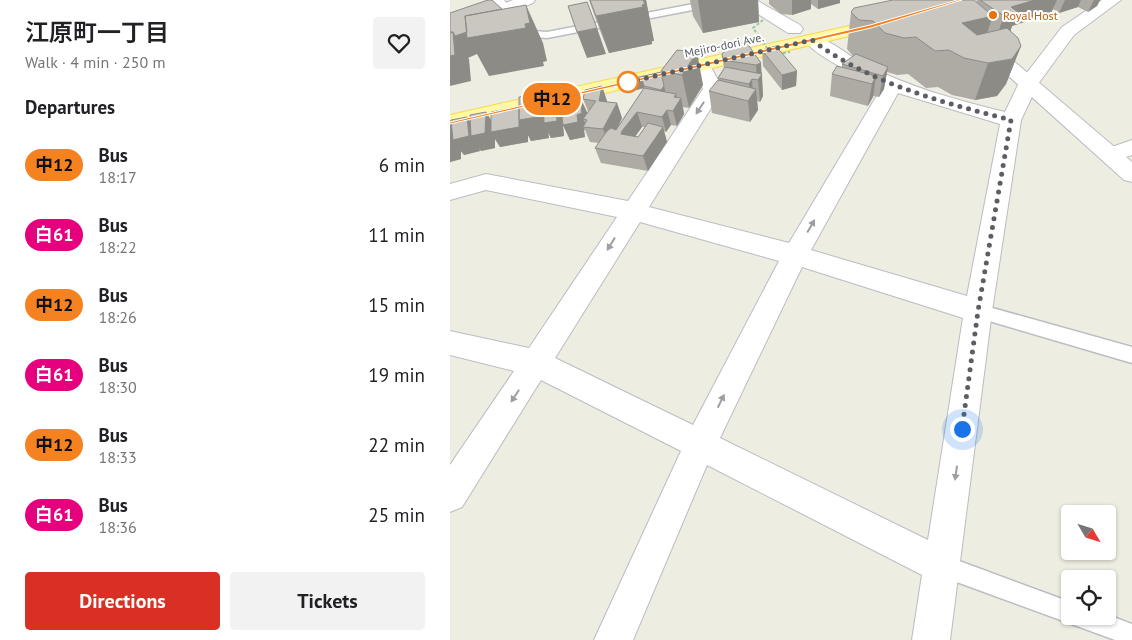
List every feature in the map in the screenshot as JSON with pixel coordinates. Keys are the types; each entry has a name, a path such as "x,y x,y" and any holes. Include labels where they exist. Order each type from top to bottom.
{"main road":[{"name":"Mejiro-dori Ave.","path":"450,104 794,29 910,0"},
{"name":"Mejiro-dori Ave.","path":"450,122 871,26 936,3 959,0"}],"street":[{"path":"450,30 502,14 527,0"},
{"path":"744,0 794,29"},
{"path":"931,640 978,311 1011,120 1029,83 1068,31 1113,0"},
{"path":"936,3 1132,174"},
{"path":"812,40 829,53 892,85 942,102 1011,120"},
{"path":"450,495 632,211 713,89 701,66"},
{"path":"613,640 700,445 794,255 892,85"},
{"path":"1111,155 1132,147"},
{"path":"450,192 486,182 632,211 794,255 978,311"},
{"path":"450,343 536,363 943,566"}],"lane":[{"path":"502,14 518,32 530,35 547,35 729,0"},
{"path":"978,311 1132,355"},
{"path":"943,566 1061,610"},
{"path":"1105,625 1132,635"}],"path":[{"path":"763,20 753,28 772,55 790,52"}],"building":[{"path":"492,0 502,9 465,16 467,32 455,36 453,32 450,32 450,13"},
{"path":"590,0 643,0 645,4 642,5 643,7 596,16"},
{"path":"893,0 974,0 993,16 962,23 977,35 1007,28 1018,38 1021,46 1012,59 988,63 964,58 949,50 935,51 916,37 904,38 885,33 873,21 859,20 851,12 854,8"},
{"path":"980,0 1035,0 1011,7 1018,12 1004,16"},
{"path":"587,2 597,28 577,32 568,6"},
{"path":"526,5 530,23 525,24 526,28 467,38 465,16"},
{"path":"453,32 455,55 450,56 450,33"},
{"path":"747,43 761,63 756,65 723,60 722,54 728,47"},
{"path":"776,46 797,71 782,75 762,50"},
{"path":"677,50 697,52 682,75 661,71"},
{"path":"856,54 888,67 883,76 842,64"},
{"path":"837,66 876,76 872,84 832,74"},
{"path":"725,67 762,74 758,80 752,79 749,84 718,78"},
{"path":"661,72 664,86 661,90 644,86 641,77"},
{"path":"644,76 641,77 642,80 626,84 624,80"},
{"path":"718,80 756,89 748,101 709,91"},
{"path":"602,86 599,101 617,103 603,129 583,127 587,120 583,119 596,101 583,99 585,90"},
{"path":"644,88 676,94 674,97 681,98 673,111 667,110 662,117 637,112 622,131 621,134 638,137 648,123 663,127 643,156 595,148 607,131 611,128 616,130"},
{"path":"536,94 537,117 519,120 519,97"},
{"path":"555,96 557,121 544,123 543,99"},
{"path":"580,97 582,113 577,115 578,122 563,125 560,101"},
{"path":"519,107 519,127 491,132 491,112"},
{"path":"486,112 485,133 471,136 470,115"},
{"path":"467,117 469,136 453,140 451,120"}],"bus line":[{"name":"中12","path":"450,122 871,26 959,0"}],"place":[{"name":"Royal Host","path":"993,15"}],"route":[{"path":"628,82 624,83 812,40 829,53 892,85 942,102 1011,120 978,311 962,429"}]}
